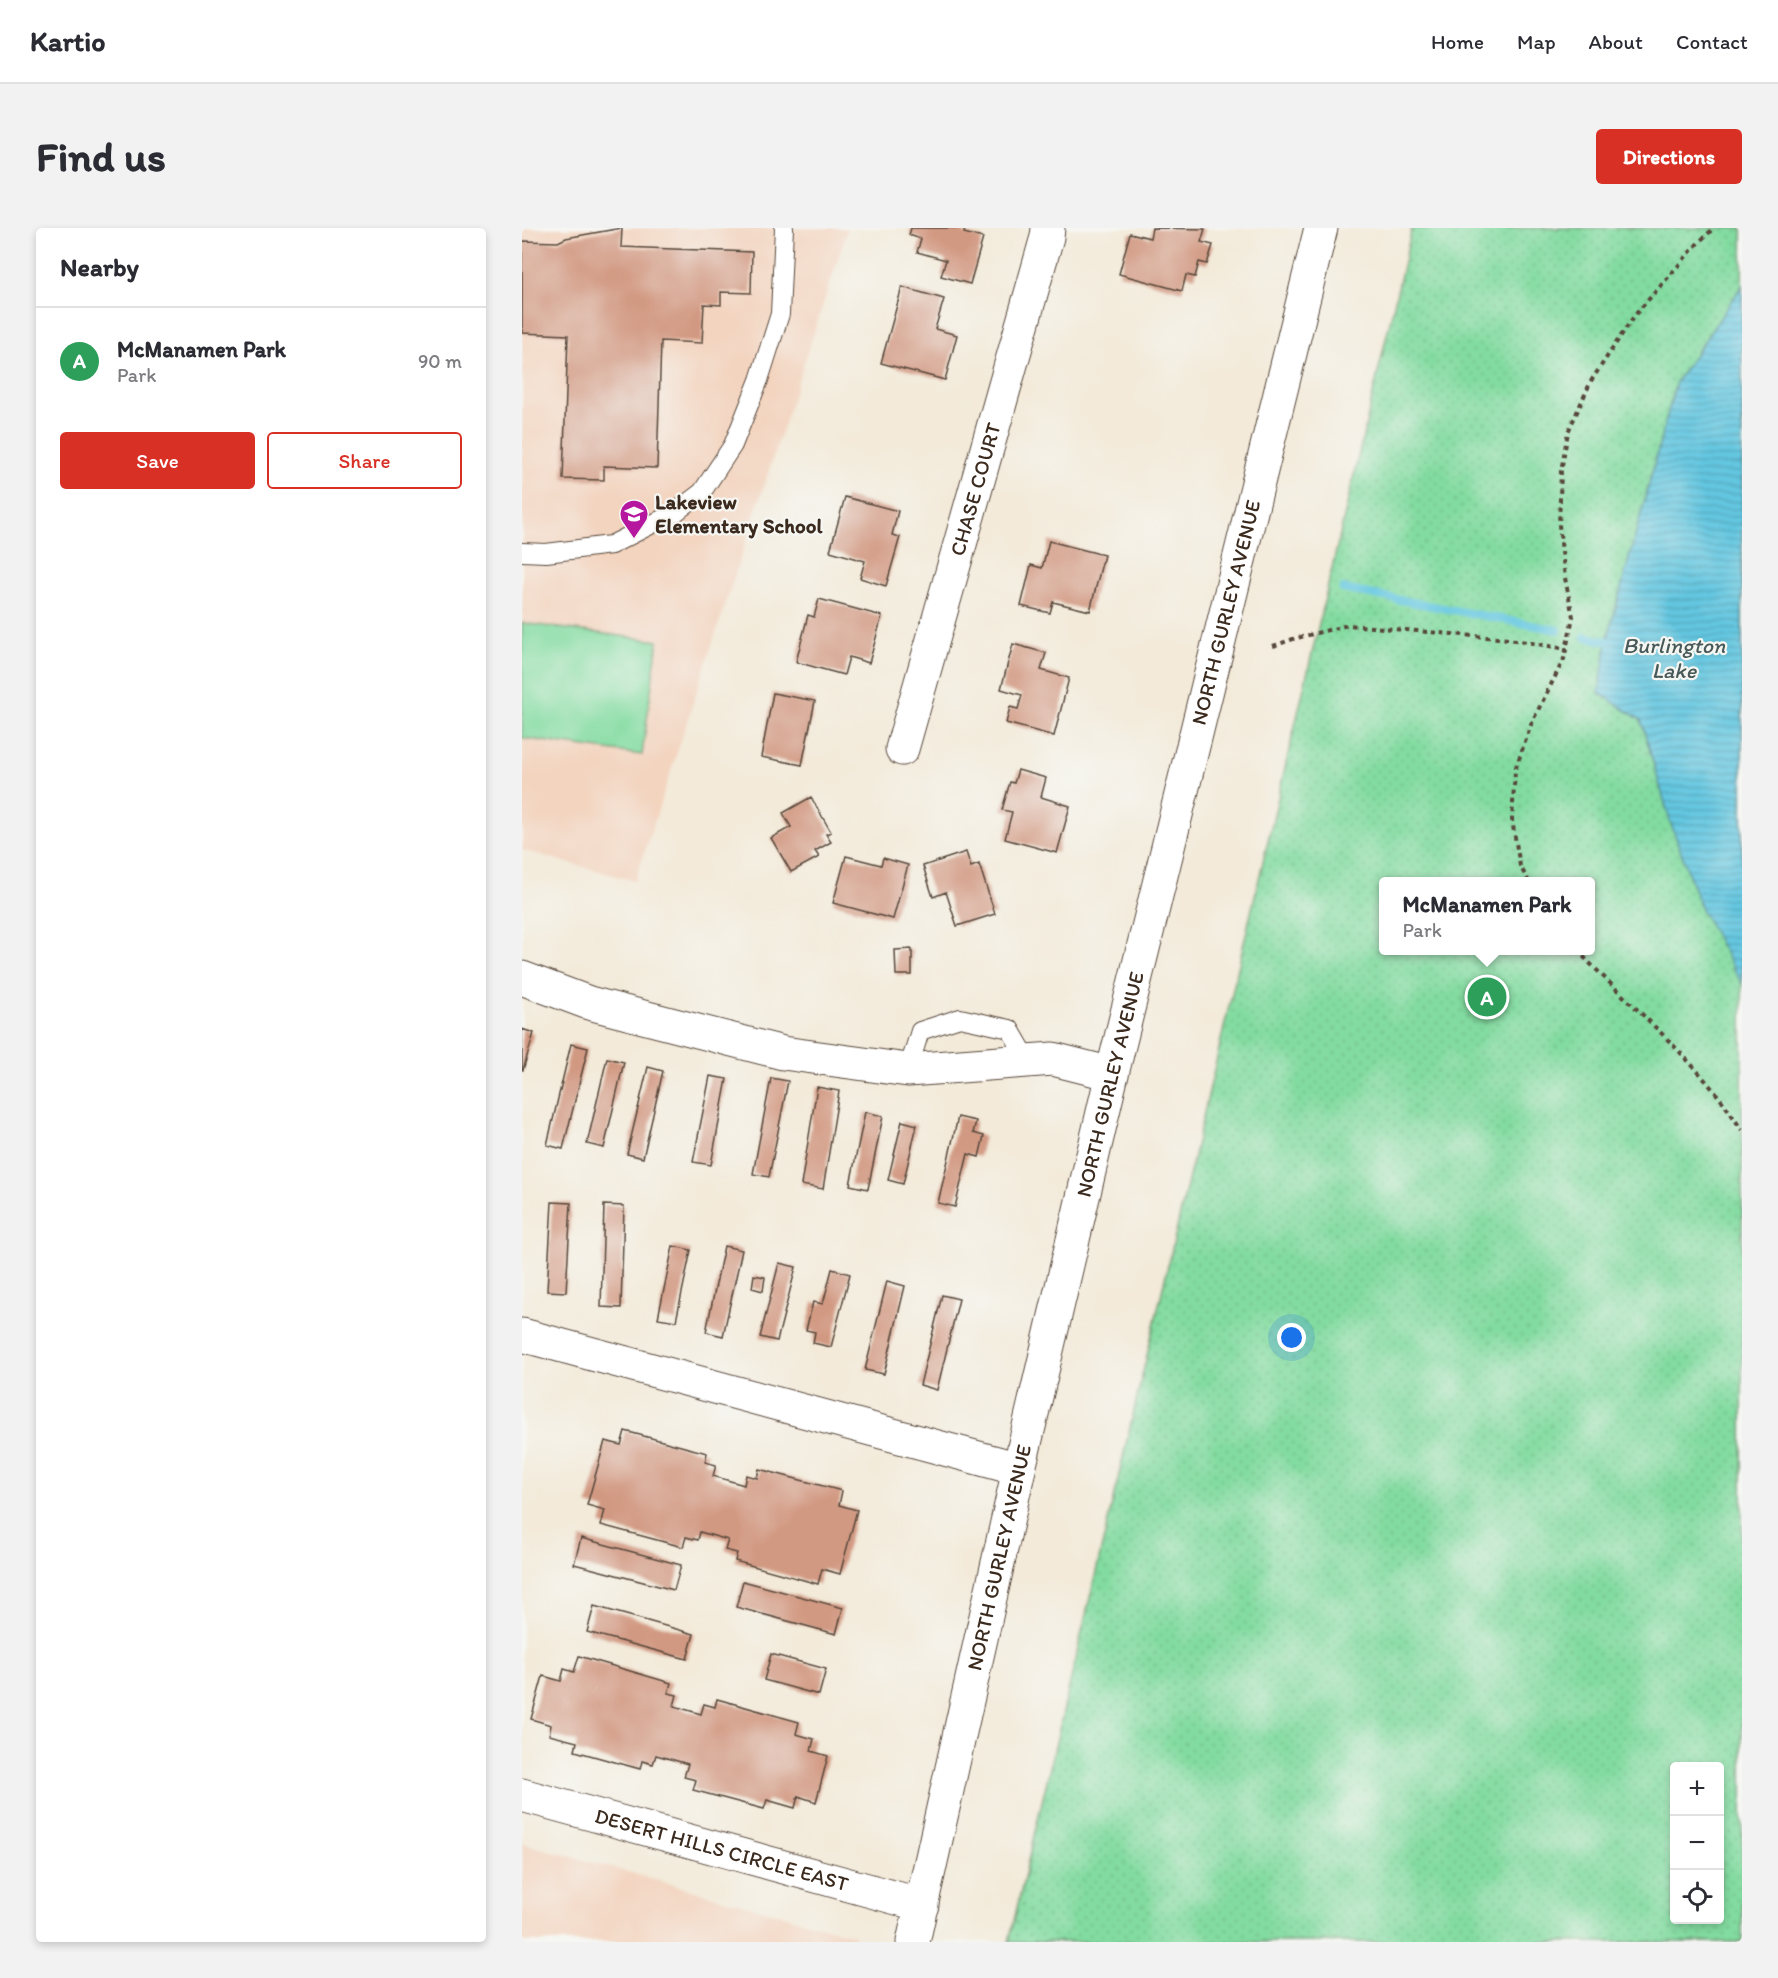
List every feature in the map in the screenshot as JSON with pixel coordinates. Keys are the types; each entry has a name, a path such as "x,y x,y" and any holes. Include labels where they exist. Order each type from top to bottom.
{"street":[{"name":"CHASE COURT","path":"902,749 1048,228"},
{"name":"NORTH GURLEY AVENUE","path":"913,1942 1019,1469 1112,1074 1321,228"},
{"path":"522,978 589,1003 783,1053 908,1070 1053,1059 1112,1074"},
{"path":"522,1335 1019,1469"},
{"name":"DESERT HILLS CIRCLE EAST","path":"522,1795 922,1905"}],"lane":[{"path":"522,552 546,553 611,545 676,512 702,492 733,446 759,380 780,314 784,228"},
{"path":"908,1070 920,1031 960,1018 1010,1029 1028,1060"}],"path":[{"path":"1526,877 1520,866 1512,820 1515,770 1532,722 1564,659 1573,617 1565,578 1559,525 1561,471 1568,432 1591,381 1635,316 1699,242 1714,228"},
{"path":"1273,646 1348,625 1509,639 1567,649"},
{"path":"1581,955 1675,1047 1716,1093 1742,1130"}],"shaded area":[{"name":"Lakeview Elementary School","path":"522,228 848,228 635,881 522,850"},
{"path":"522,1843 854,1935 852,1942 522,1942"}],"green space":[{"path":"1412,228 1742,228 1742,1942 1009,1942"},
{"path":"522,623 658,641 642,755 522,738"}],"water":[{"name":"Burlington Lake","path":"1742,286 1742,984 1701,909 1670,821 1641,720 1599,693 1607,641 1676,382"}],"building":[{"path":"622,228 621,247 752,252 751,293 721,292 721,305 704,304 702,343 661,341 657,468 604,466 604,480 563,479 568,335 522,333 522,241 558,242 566,238"},
{"path":"911,228 965,228 964,233 983,238 970,284 941,276 946,260 917,252 921,239 909,235"},
{"path":"1152,228 1205,229 1201,242 1213,245 1207,264 1199,262 1195,277 1186,275 1182,291 1119,274 1130,233 1150,238"},
{"path":"902,287 944,299 935,329 957,335 945,380 881,363"},
{"path":"845,497 898,511 892,535 900,537 886,586 860,578 865,561 830,551"},
{"path":"1049,541 1104,555 1090,611 1053,602 1050,613 1021,606 1031,565 1042,568"},
{"path":"819,599 882,616 869,663 849,657 844,675 796,662 808,615 814,617"},
{"path":"1013,644 1046,653 1041,670 1069,678 1054,736 1006,723 1010,707 1018,709 1022,695 1001,689"},
{"path":"773,693 815,701 802,765 761,757"},
{"path":"1018,770 1046,778 1041,797 1070,806 1057,853 1005,839 1012,812 1002,810 1010,782 1014,783"},
{"path":"811,797 831,832 826,834 831,842 815,851 819,857 791,872 771,838 791,827 783,813"},
{"path":"966,852 971,867 979,864 995,914 957,926 946,892 933,897 923,866"},
{"path":"846,856 881,865 883,858 908,865 893,919 833,903"},
{"path":"912,949 912,975 896,975 895,950"},
{"path":"522,1029 534,1033 523,1070 522,1070"},
{"path":"571,1044 588,1048 563,1149 547,1145"},
{"path":"607,1058 624,1062 604,1148 587,1144"},
{"path":"648,1067 663,1071 643,1158 627,1154"},
{"path":"710,1076 727,1079 711,1165 693,1162"},
{"path":"771,1078 788,1081 769,1177 753,1174"},
{"path":"817,1087 839,1091 823,1189 801,1185"},
{"path":"865,1112 883,1116 868,1189 850,1185"},
{"path":"958,1117 976,1121 973,1133 984,1136 979,1157 968,1154 955,1207 938,1203"},
{"path":"902,1121 917,1125 903,1184 888,1180"},
{"path":"552,1202 571,1203 566,1292 547,1291"},
{"path":"604,1205 624,1206 621,1308 601,1307"},
{"path":"673,1246 691,1250 676,1321 658,1318"},
{"path":"724,1246 742,1250 723,1336 706,1332"},
{"path":"779,1263 796,1267 777,1341 760,1337"},
{"path":"832,1269 850,1274 831,1347 813,1343 815,1332 806,1330 813,1302 823,1304"},
{"path":"754,1275 765,1277 763,1291 752,1288"},
{"path":"887,1281 905,1286 884,1374 865,1370"},
{"path":"942,1295 959,1299 937,1390 920,1385"},
{"path":"625,1431 707,1453 705,1462 716,1465 713,1476 744,1485 746,1475 757,1478 759,1469 842,1491 839,1505 857,1510 840,1574 822,1569 818,1584 735,1561 737,1553 725,1550 728,1540 700,1532 698,1540 686,1537 683,1547 601,1525 605,1510 587,1505 605,1441 621,1445"},
{"path":"581,1538 681,1565 674,1590 574,1564"},
{"path":"743,1581 843,1608 836,1634 736,1607"},
{"path":"594,1606 694,1634 687,1659 587,1632"},
{"path":"771,1654 826,1669 819,1695 764,1680"},
{"path":"579,1656 671,1683 668,1693 677,1695 674,1706 701,1714 704,1704 715,1707 717,1699 799,1722 796,1734 814,1739 811,1751 828,1756 816,1802 798,1796 795,1808 767,1800 764,1809 693,1790 696,1780 684,1777 688,1764 656,1755 653,1764 642,1761 640,1769 575,1751 577,1742 549,1735 551,1725 531,1719 543,1676 561,1681 564,1669 574,1672"}],"waterway":[{"path":"1343,589 1558,630"},
{"path":"1585,637 1607,641"}],"place":[{"name":"Lakeview Elementary School","path":"634,540"},
{"name":"McManamen Park","path":"1487,997"}]}
